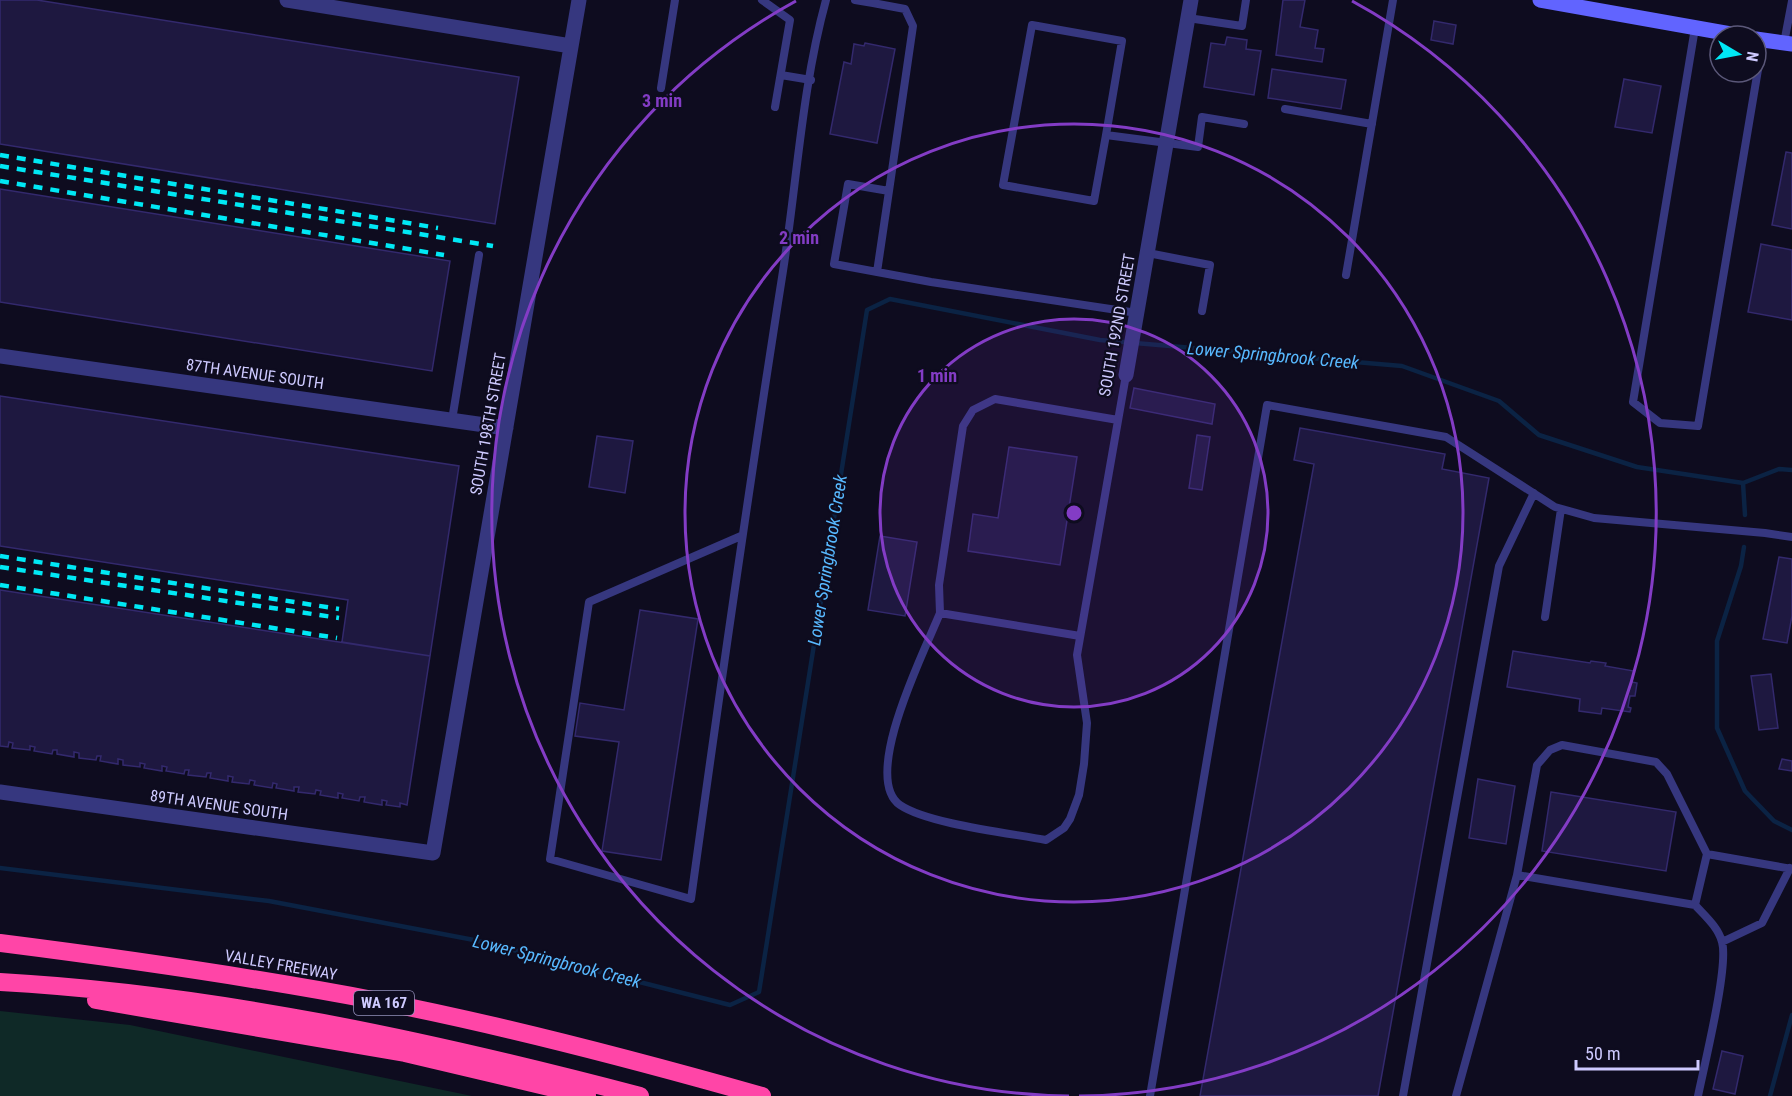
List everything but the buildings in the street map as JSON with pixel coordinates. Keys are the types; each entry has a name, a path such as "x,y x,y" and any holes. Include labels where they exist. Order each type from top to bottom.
{"highway":[{"name":"VALLEY FREEWAY","path":"0,943 229,975 379,1001 568,1044 762,1096"},
{"path":"0,983 405,1053 587,1096"},
{"path":"0,983 83,987 318,1023 489,1058 640,1096"}],"main road":[{"path":"1540,0 1604,6 1708,30"},
{"path":"1768,40 1788,44"}],"street":[{"path":"287,0 572,46"},
{"name":"SOUTH 198TH STREET","path":"433,853 579,0"},
{"name":"SOUTH 192ND STREET","path":"1126,375 1191,0"},
{"name":"87TH AVENUE SOUTH","path":"0,356 506,428"},
{"name":"89TH AVENUE SOUTH","path":"0,792 433,853"}],"lane":[{"path":"661,88 675,0"},
{"path":"762,0 790,20 775,107"},
{"path":"741,536 589,602 550,859 691,899 741,536 817,33 826,0"},
{"path":"855,0 873,1 905,9 913,27 877,272"},
{"path":"1188,18 1242,27 1246,0"},
{"path":"1346,275 1393,0"},
{"path":"1788,44 1792,1"},
{"path":"1032,25 1122,41 1106,135 1094,201 1003,185 1032,25"},
{"path":"1695,28 1633,402 1660,423 1698,426 1753,84"},
{"path":"781,75 811,80"},
{"path":"1285,109 1372,124"},
{"path":"1106,135 1198,147 1202,117 1244,124"},
{"path":"889,191 848,184 834,264 1136,319"},
{"path":"1148,253 1210,265 1202,311"},
{"path":"452,420 479,255"},
{"name":"SOUTH 192ND STREET","path":"940,613 893,728 888,753 887,782 892,793 897,803 918,815 1046,840 1064,828 1079,795 1087,723 1077,655 1126,375"},
{"path":"1080,636 940,613 939,585 963,426 973,410 995,399 1118,420"},
{"path":"1150,1096 1267,405 1446,437 1561,509 1594,519 1765,532 1792,537"},
{"path":"1403,1096 1499,566 1534,493"},
{"path":"1545,617 1561,509"},
{"path":"1456,1096 1517,875 1537,765 1550,750 1562,746 1656,762 1667,774 1707,854 1695,905"},
{"path":"1707,854 1791,868 1762,923 1722,942"},
{"path":"1517,875 1695,905 1717,930 1722,942 1722,968 1698,1096"}],"green space":[{"path":"0,1011 130,1025 472,1096 0,1096"}],"waterway":[{"name":"Lower Springbrook Creek","path":"0,868 269,901 474,940 730,1005 759,992 867,310 890,299 1100,340 1402,366 1499,401 1539,435 1637,467 1743,483 1779,469 1792,470"},
{"path":"1743,483 1745,515"},
{"path":"1744,547 1741,566 1717,641 1717,728 1745,791 1774,821 1792,830"},
{"path":"1770,1096 1792,1015"}],"railway":[{"path":"0,155 438,228"},
{"path":"0,166 493,246"},
{"path":"0,181 444,255"},
{"path":"0,556 339,609"},
{"path":"0,567 339,618"},
{"path":"0,585 337,638"}]}
